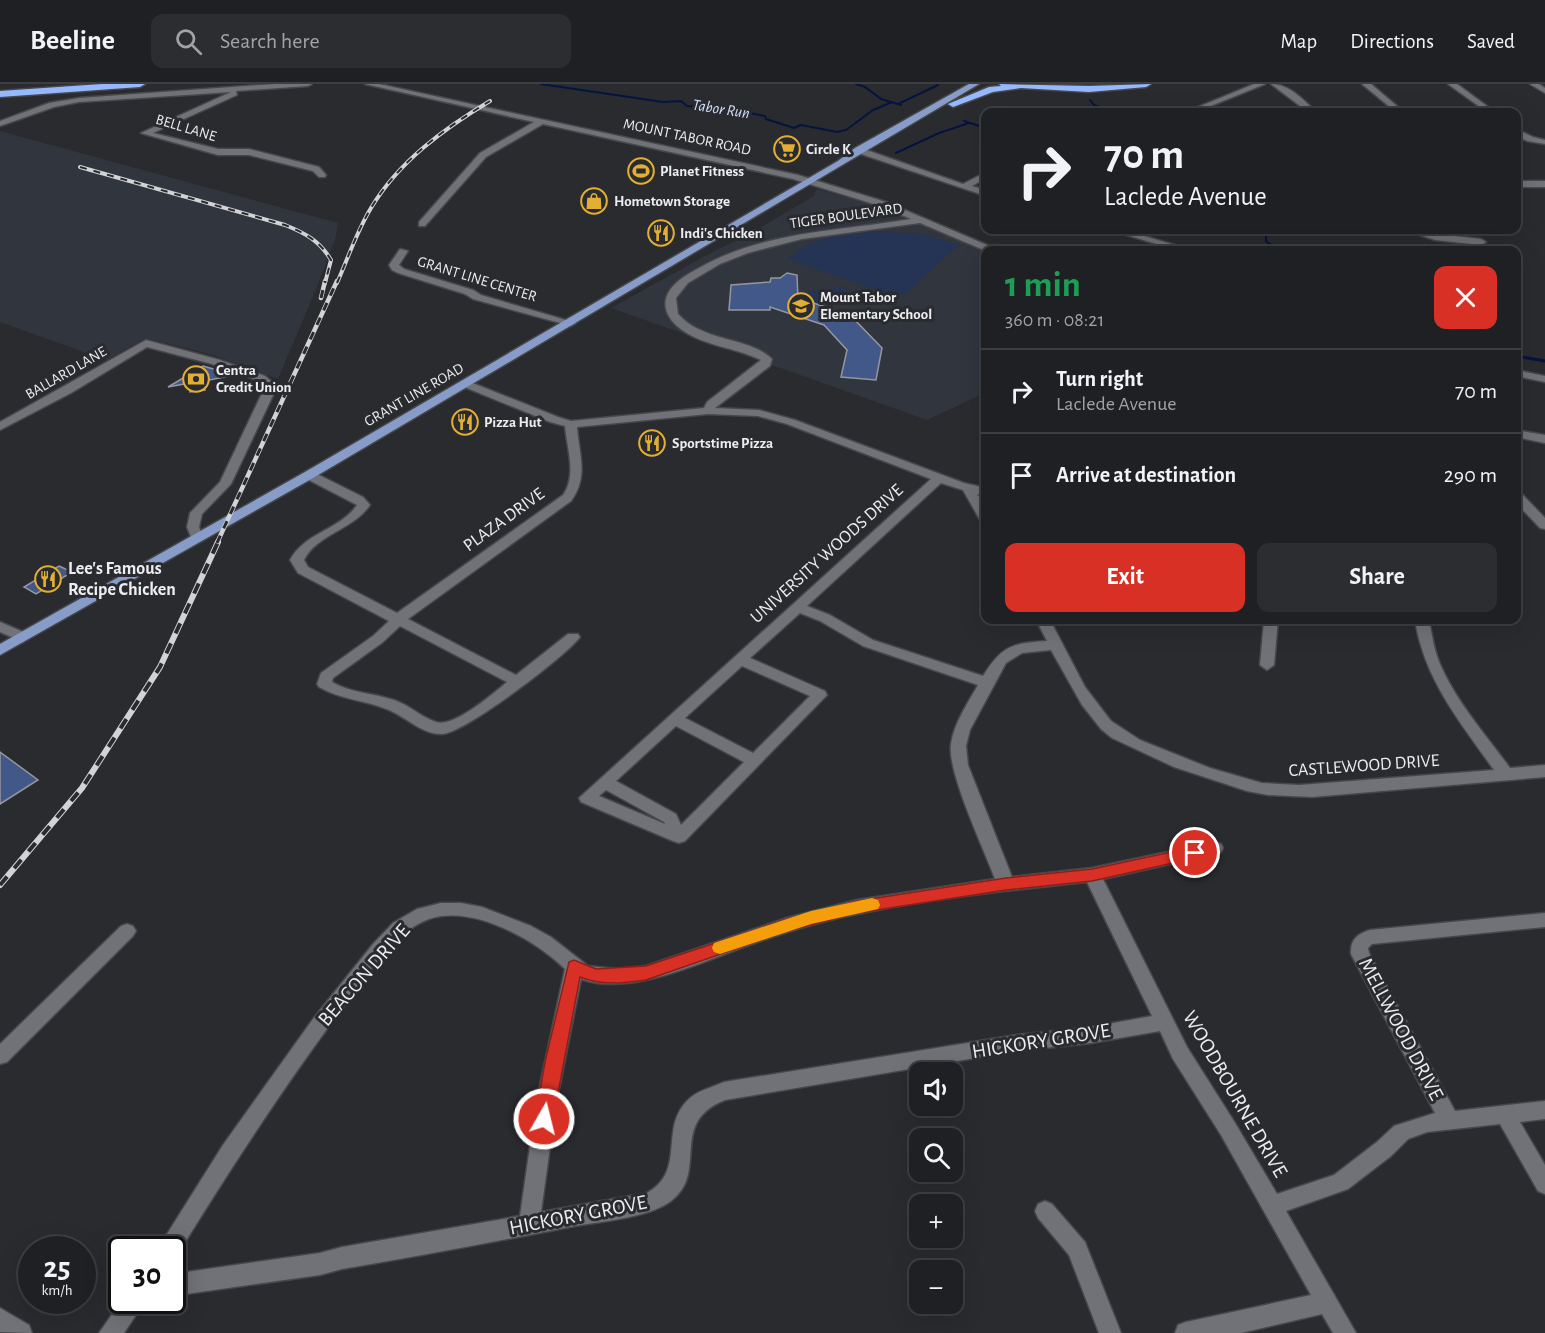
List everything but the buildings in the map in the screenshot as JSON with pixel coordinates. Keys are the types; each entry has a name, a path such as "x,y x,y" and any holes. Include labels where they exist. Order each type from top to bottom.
{"highway":[{"path":"0,85 11,84"},
{"path":"0,94 140,84"},
{"path":"1004,84 1018,87"},
{"path":"953,104 992,89 1018,87 1089,89 1146,84"}],"main road":[{"name":"GRANT LINE ROAD","path":"0,650 571,323 841,163 858,150 960,88 975,84"},
{"name":"GRANT LINE ROAD","path":"841,163 869,154 988,84"}],"street":[{"name":"BELL LANE","path":"0,124 52,105 79,100 308,84"},
{"name":"MOUNT TABOR ROAD","path":"369,84 751,166 874,201 982,246"},
{"path":"1200,108 1261,84"},
{"path":"1275,84 1307,108"},
{"path":"1366,84 1395,108"},
{"path":"1452,84 1485,108"},
{"path":"1534,84 1545,90"},
{"name":"BELL LANE","path":"248,88 145,133 225,154 249,152 316,169 322,175"},
{"path":"422,224 483,155 541,122"},
{"path":"1521,134 1530,139 1545,142"},
{"path":"858,150 981,192"},
{"path":"964,187 981,177"},
{"path":"1521,184 1545,184"},
{"name":"TIGER BOULEVARD","path":"708,411 711,404 766,364 767,359 696,332 679,321 672,313 670,305 670,296 678,286 711,264 763,243 816,233 922,220"},
{"path":"1130,234 1173,246"},
{"path":"1424,234 1483,246"},
{"name":"GRANT LINE CENTER","path":"403,251 394,265 401,271 469,292 477,297 571,323"},
{"name":"BALLARD LANE","path":"0,427 67,392 146,343 261,378 269,386 269,391 225,484 196,513 193,527 197,537"},
{"path":"1521,374 1545,379"},
{"path":"466,384 554,420 571,424 708,411 759,413 791,422 968,489 981,491"},
{"name":"PLAZA DRIVE","path":"571,424 571,440 578,478 571,494 554,509 400,619 378,639 326,676 324,684 357,698 394,706 429,725 444,729 459,725 573,637"},
{"path":"1521,434 1545,439"},
{"path":"309,475 359,500 364,505 357,514 303,550 299,555 299,565 324,582 400,619 516,681"},
{"name":"UNIVERSITY WOODS DRIVE","path":"680,837 587,798 940,478"},
{"path":"968,489 981,511"},
{"path":"1521,500 1545,525"},
{"path":"798,607 825,618 868,643 988,683"},
{"name":"CASTLEWOOD DRIVE","path":"1045,624 1090,705 1107,726 1148,750 1244,785 1277,791 1312,791 1545,771"},
{"path":"1268,665 1271,624"},
{"path":"1419,624 1426,649 1437,674 1506,774"},
{"path":"0,626 23,637"},
{"path":"1006,884 962,774 958,755 962,730 1006,656 1028,648 1056,645"},
{"path":"605,782 670,818 680,837 753,760 820,695 740,659"},
{"path":"674,719 753,760"},
{"path":"529,1226 546,1104 574,967 595,976 646,973 811,918 857,907 1006,884 1092,875 1215,848"},
{"name":"WOODBOURNE DRIVE","path":"1092,875 1164,1022 1345,1333"},
{"name":"BEACON DRIVE","path":"177,1236 289,1064 389,939 410,921 428,912 447,907 472,910 545,942 574,967"},
{"name":"MELLWOOD DRIVE","path":"1450,1121 1358,947 1361,942 1370,937 1545,920"},
{"path":"0,1056 127,931"},
{"name":"HICKORY GROVE","path":"186,1283 320,1264 342,1258 529,1226 662,1198 676,1179 687,1118 694,1107 708,1097 724,1091 1017,1043 1091,1035 1164,1022"},
{"path":"1272,1206 1341,1182 1409,1128 1545,1110"},
{"path":"1505,1114 1545,1184"},
{"path":"1045,1211 1071,1238 1077,1249 1110,1333"},
{"path":"1186,1333 1326,1302"},
{"path":"110,1333 124,1314"},
{"path":"0,1319 21,1333"}],"shaded area":[{"path":"0,131 338,223 336,236 317,287 278,379 213,355 146,338 106,360 0,322"},
{"name":"Mount Tabor Elementary School","path":"816,189 878,206 981,249 981,395 927,420 611,308 751,233 814,196"},
{"path":"884,231 921,234 959,245 905,294 891,295 788,259 809,245 833,236"},
{"path":"846,287 849,289 843,291 851,298 821,305 801,298 801,293"}],"waterway":[{"name":"Tabor Run","path":"541,84 663,102 681,101 687,106 717,107 765,116 766,119 794,128 801,125 837,132 846,130 873,110 892,102"},
{"path":"856,84 865,87 881,99 892,102"},
{"path":"898,104 938,85"},
{"path":"1090,100 1101,108"},
{"path":"892,102 901,105"},
{"path":"964,121 981,126"},
{"path":"896,153 939,133 969,123"},
{"path":"1266,234 1266,241 1272,246"},
{"path":"1364,246 1374,246"},
{"path":"1521,357 1545,361"}],"railway":[{"path":"337,283 366,217 395,175 440,134 490,101"},
{"path":"80,167 285,225 299,231 317,243 331,260 325,283"},
{"path":"321,298 325,281"},
{"path":"217,543 337,281"},
{"path":"0,885 82,788 160,667 218,542"}],"slow traffic":[{"path":"720,948 811,918 872,905"}],"place":[{"name":"Circle K","path":"787,149"},
{"name":"Planet Fitness","path":"641,171"},
{"name":"Hometown Storage","path":"594,201"},
{"name":"Indi's Chicken","path":"661,233"},
{"name":"Mount Tabor Elementary School","path":"801,306"},
{"name":"Centra Credit Union","path":"196,379"},
{"name":"Pizza Hut","path":"465,422"},
{"name":"Sportstime Pizza","path":"652,443"},
{"name":"Lee's Famous Recipe Chicken","path":"48,579"}],"route":[{"path":"544,1119 574,967 595,976 646,973 787,925 857,907 1006,884 1092,875 1195,853"}]}
